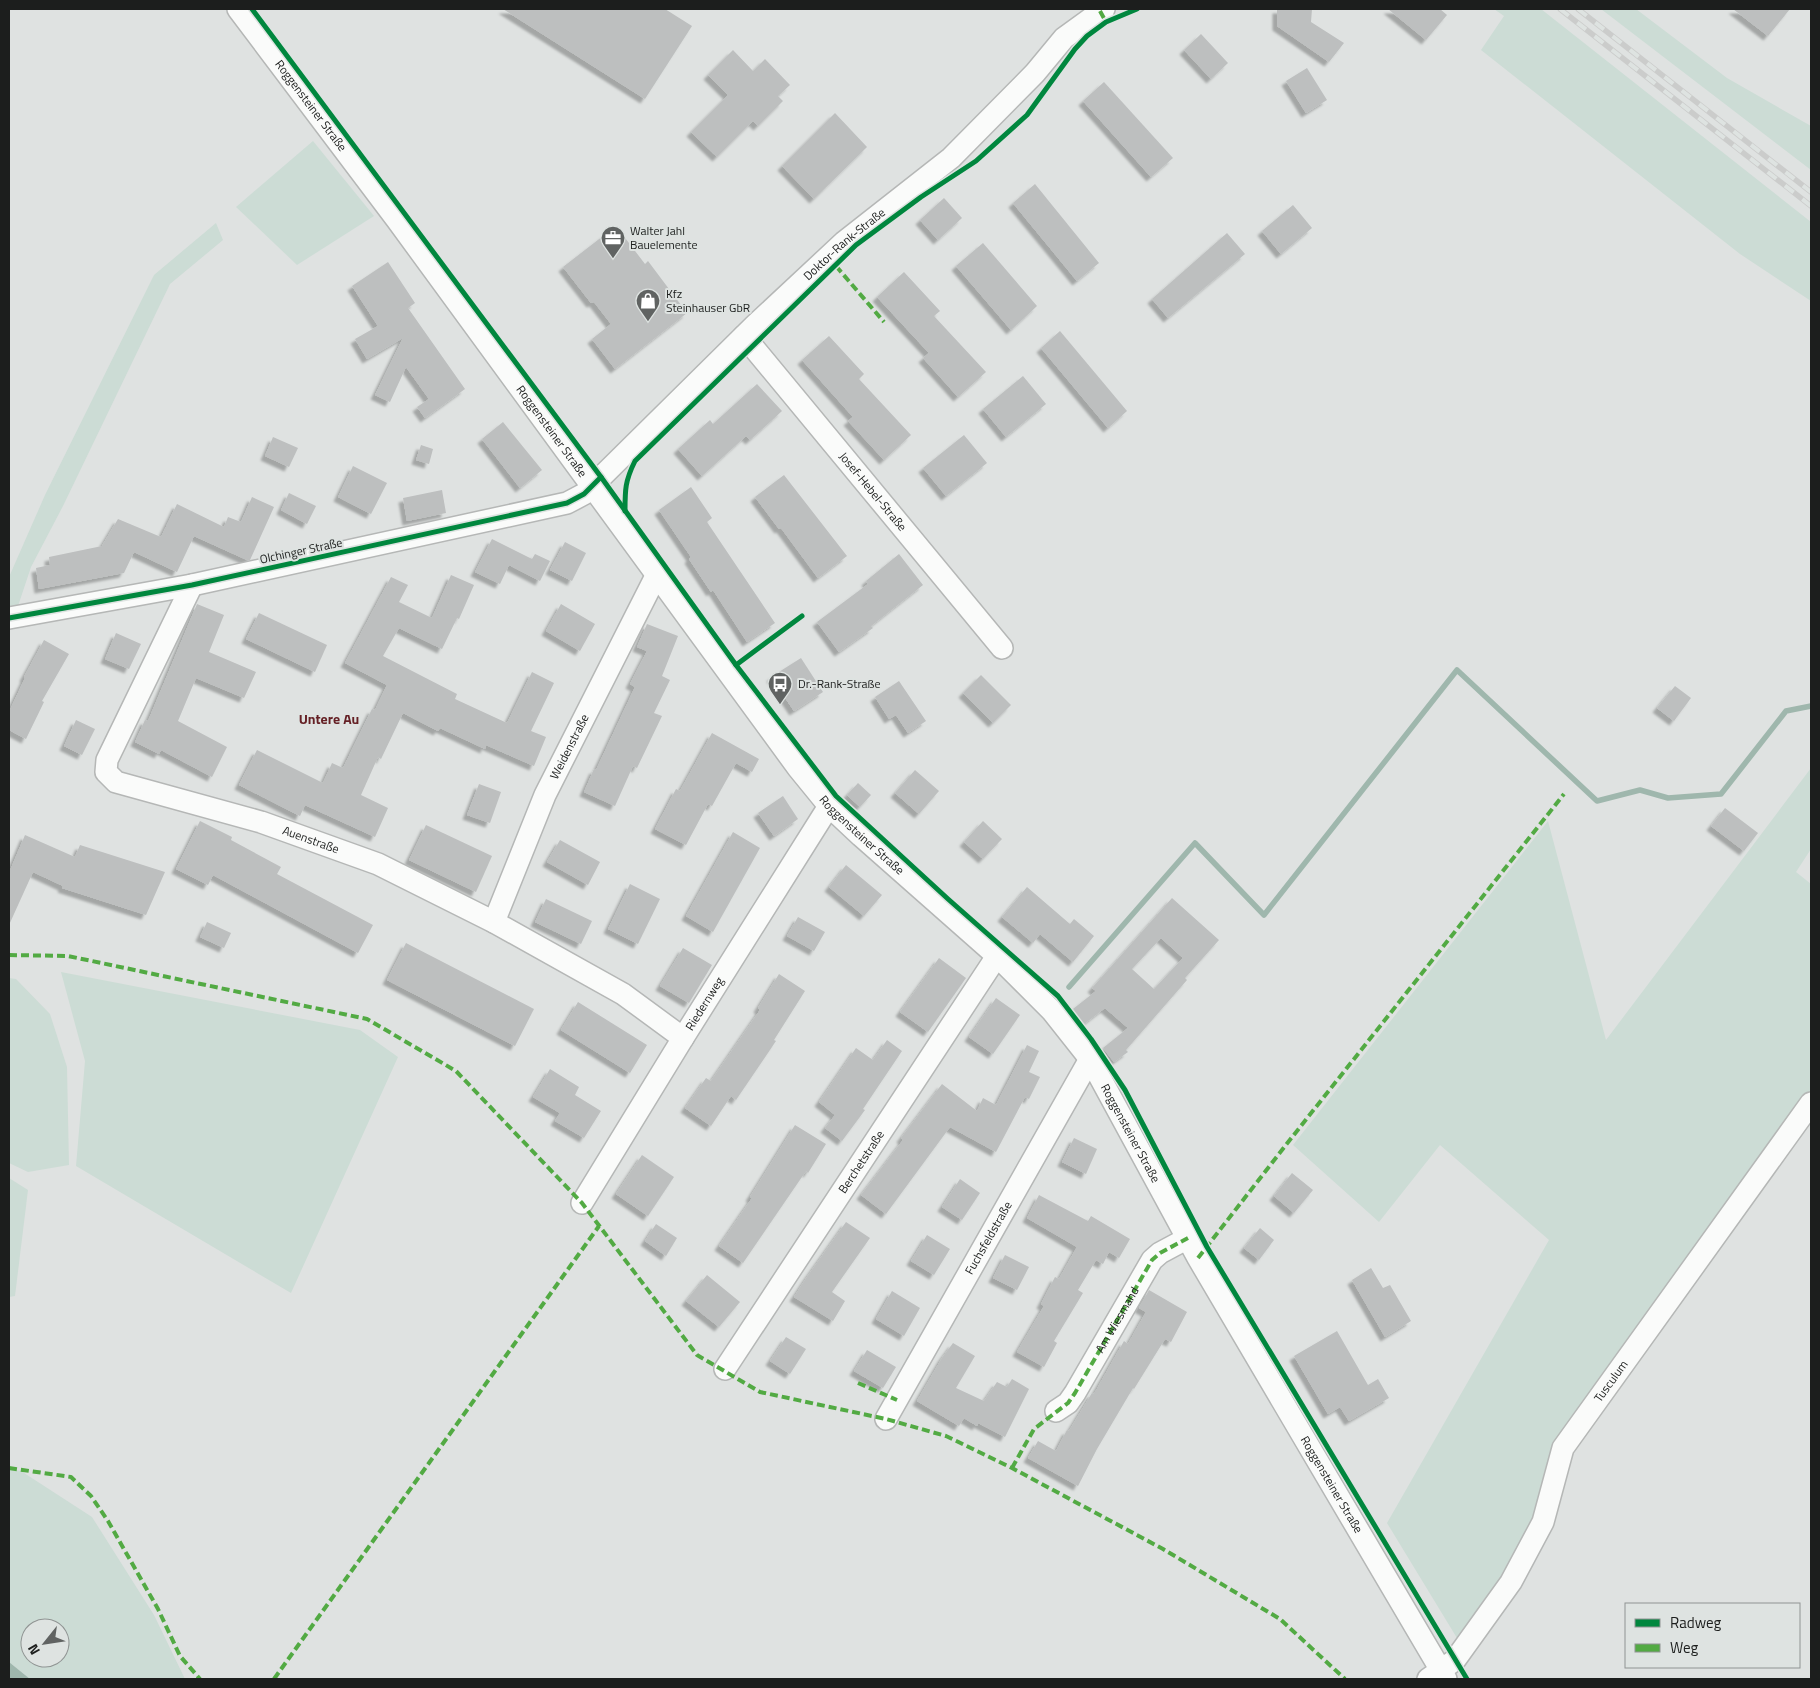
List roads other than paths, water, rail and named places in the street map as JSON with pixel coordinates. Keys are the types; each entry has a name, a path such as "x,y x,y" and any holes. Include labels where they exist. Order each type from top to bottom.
{"street":[{"name":"Roggensteiner Straße","path":"238,9 396,220 798,768 830,806 998,956 1052,1011 1090,1059 1188,1238 1438,1676"},
{"name":"Doktor-Rank-Straße","path":"592,487 744,336 844,242 950,158 1035,72 1064,38 1104,9"},
{"name":"Josef-Hebel-Straße","path":"744,336 1002,648"},
{"name":"Olchinger Straße","path":"9,618 192,585 567,503 584,494 592,487"},
{"name":"Weidenstraße","path":"494,922 545,795 656,576"},
{"name":"Auenstraße","path":"192,585 107,760 106,772 116,782 261,822 378,864 494,922 623,994 683,1038"},
{"name":"Riedernweg","path":"582,1203 683,1038 830,806"},
{"name":"Berchetstraße","path":"724,1369 998,956"},
{"name":"Fuchsfeldstraße","path":"886,1419 1090,1059"},
{"name":"Tusculum","path":"1438,1676 1455,1660 1511,1582 1543,1522 1563,1448 1811,1103"},
{"name":"Am Wiesmahd","path":"1056,1411 1068,1403 1075,1394 1152,1260 1160,1253 1188,1238"}],"waterway":[{"path":"1069,987 1195,843 1264,915 1457,670 1597,801 1640,790 1668,798 1721,794 1786,711 1811,706"}],"railway":[{"path":"1560,9 1811,206"},
{"path":"1578,9 1811,192"}],"place":[{"name":"Walter Jahl Bauelemente","path":"613,259"},
{"name":"Kfz Steinhauser GbR","path":"648,322"},
{"name":"Dr.-Rank-Straße","path":"780,705"}],"district":[{"name":"Untere Au","path":"329,719"}]}
